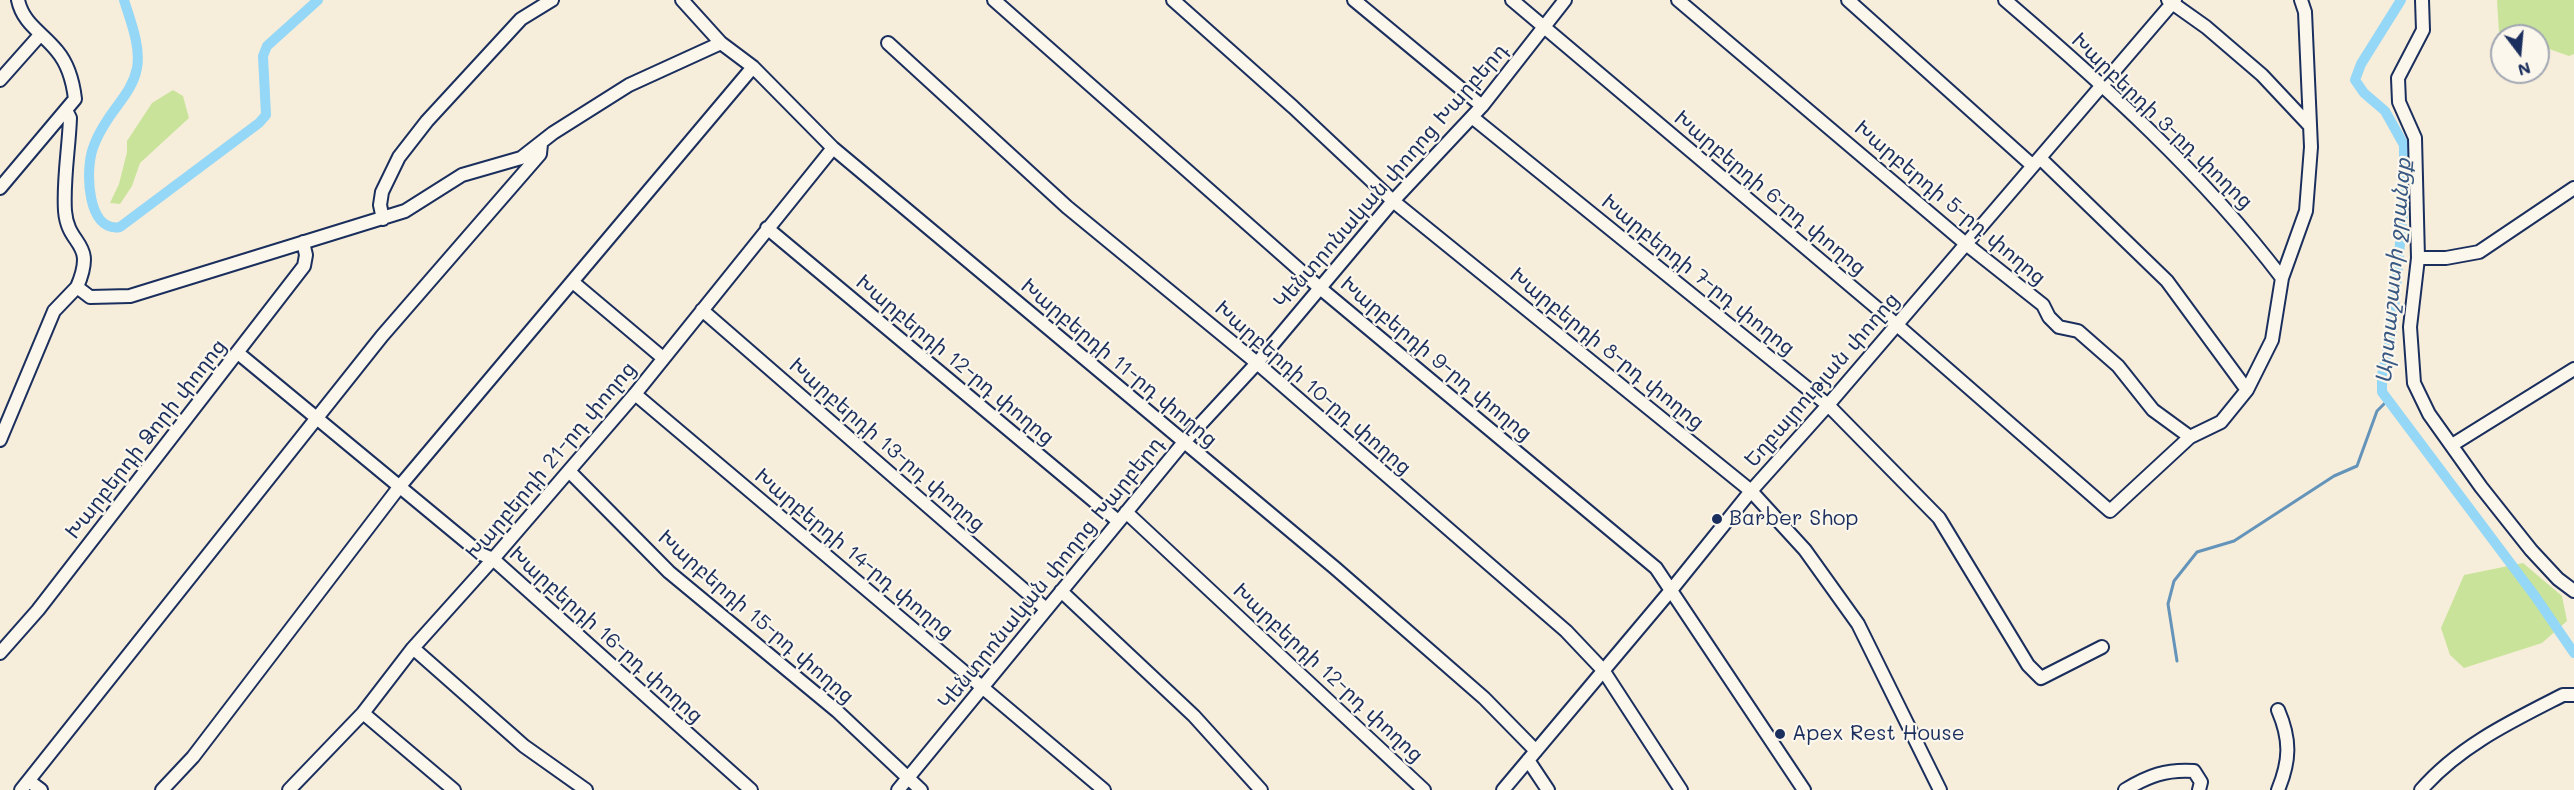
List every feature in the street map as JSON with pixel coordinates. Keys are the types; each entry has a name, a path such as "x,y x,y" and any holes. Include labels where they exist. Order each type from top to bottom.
{"street":[{"path":"0,188 75,99 74,85 66,63 57,50 26,20 18,0"},
{"path":"383,219 380,205 382,192 399,157 427,121 521,19 552,0"},
{"name":"Խարբերդի 11-րդ փողոց","path":"682,0 721,43 753,67 833,148 1184,442 1475,691 1532,755 1548,790"},
{"name":"Խարբերդի 9-րդ փողոց","path":"994,0 1320,288 1656,568 1672,588 1804,790"},
{"name":"Խարբերդի 8-րդ փողոց","path":"1173,0 1293,107 1393,201 1751,491 1805,550 1858,624 1940,790"},
{"path":"1354,0 1482,106"},
{"name":"Խարբերդի 6-րդ փողոց","path":"1512,0 1897,325 2110,511 2190,437"},
{"name":"Կենտրոնական փողոց Խարբերդ","path":"898,790 1184,442 1257,363 1393,201 1482,106 1564,0"},
{"name":"Խարբերդի 5-րդ փողոց","path":"1678,0 1966,244 2043,305 2049,317 2059,327 2078,331 2118,366 2153,410 2190,437"},
{"path":"1848,0 2037,162 2167,281 2247,390"},
{"name":"Խարբերդի 3-րդ փողոց","path":"2005,0 2103,84 2245,230 2282,278"},
{"path":"2190,437 2221,422 2247,390 2272,340 2282,278 2306,211 2311,147 2306,12 2301,0"},
{"path":"2422,0 2423,30 2398,78 2399,102 2415,138 2418,258 2410,327 2414,383 2429,414 2481,487 2531,550 2558,579 2574,591"},
{"path":"2172,1 2262,75 2309,125"},
{"name":"Եղբայրության փողոց","path":"1503,790 1751,491 1897,325 2172,1"},
{"path":"0,80 40,35"},
{"path":"77,287 90,297 130,296 405,212 462,175 521,158 629,85 721,43"},
{"name":"Խարբերդի 10-րդ փողոց","path":"888,43 1067,207 1257,363 1566,631 1603,670 1681,790"},
{"path":"162,790 193,757 400,486 574,283 753,67"},
{"path":"0,440 54,311 77,287 85,267 84,249 67,225 65,208 70,118 66,110"},
{"name":"Խարբերդի 7-րդ փողոց","path":"1472,117 1828,405 1939,518 2028,665 2041,678 2102,647"},
{"path":"41,790 26,785 382,336 540,154 541,144"},
{"name":"Խարբերդի 21-րդ փողոց","path":"290,789 363,713 413,648 493,560 635,394 833,148"},
{"path":"2418,258 2446,258 2479,252 2574,188"},
{"name":"Խարբերդի 12-րդ փողոց","path":"767,228 1122,516 1424,790"},
{"name":"Խարբերդի Ձորի փողոց","path":"0,653 38,610 304,266 306,255 303,242"},
{"path":"574,283 663,358"},
{"name":"Խարբերդի 13-րդ փողոց","path":"702,310 1046,609"},
{"name":"Խարբերդի 16-րդ փողոց","path":"238,354 480,554 493,560 751,790"},
{"path":"2452,445 2574,369"},
{"name":"Խարբերդի 14-րդ փողոց","path":"635,394 1104,790"},
{"name":"Խարբերդի 15-րդ փողոց","path":"569,471 669,572 837,711 921,790"},
{"path":"1060,591 1194,716 1261,790"},
{"path":"413,648 524,746 586,790"},
{"path":"2421,790 2453,760 2490,733 2563,695 2574,694"},
{"path":"2278,710 2287,732 2289,753 2278,790"},
{"path":"363,713 454,790"},
{"path":"2125,790 2147,777 2172,770 2194,771 2201,782 2199,790"}],"green space":[{"path":"2497,0 2574,0 2574,54 2569,56 2550,49 2550,24 2498,24"},
{"path":"173,90 183,96 189,118 140,163 132,186 120,204 110,203 119,184 127,152 127,141 152,103"},
{"path":"2523,563 2562,596 2567,621 2542,643 2464,668 2450,655 2441,628 2464,575"}],"waterway":[{"name":"Արտաշատի ջրանցք","path":"124,0 138,51 137,68 129,89 97,137 89,170 91,198 95,210 101,220 109,226 120,227 259,123 266,115 263,56 267,46 318,0"},
{"name":"Արտաշատի ջրանցք","path":"2401,0 2361,64 2355,80 2364,93 2385,111 2404,145 2404,200 2392,330 2382,375 2382,392 2535,596 2574,653"},
{"path":"2177,661 2168,604 2174,581 2197,552 2234,541 2334,476 2357,466 2377,411 2388,400"}],"place":[{"name":"Barber Shop","path":"1717,519"},
{"name":"Apex Rest House","path":"1780,734"}]}
